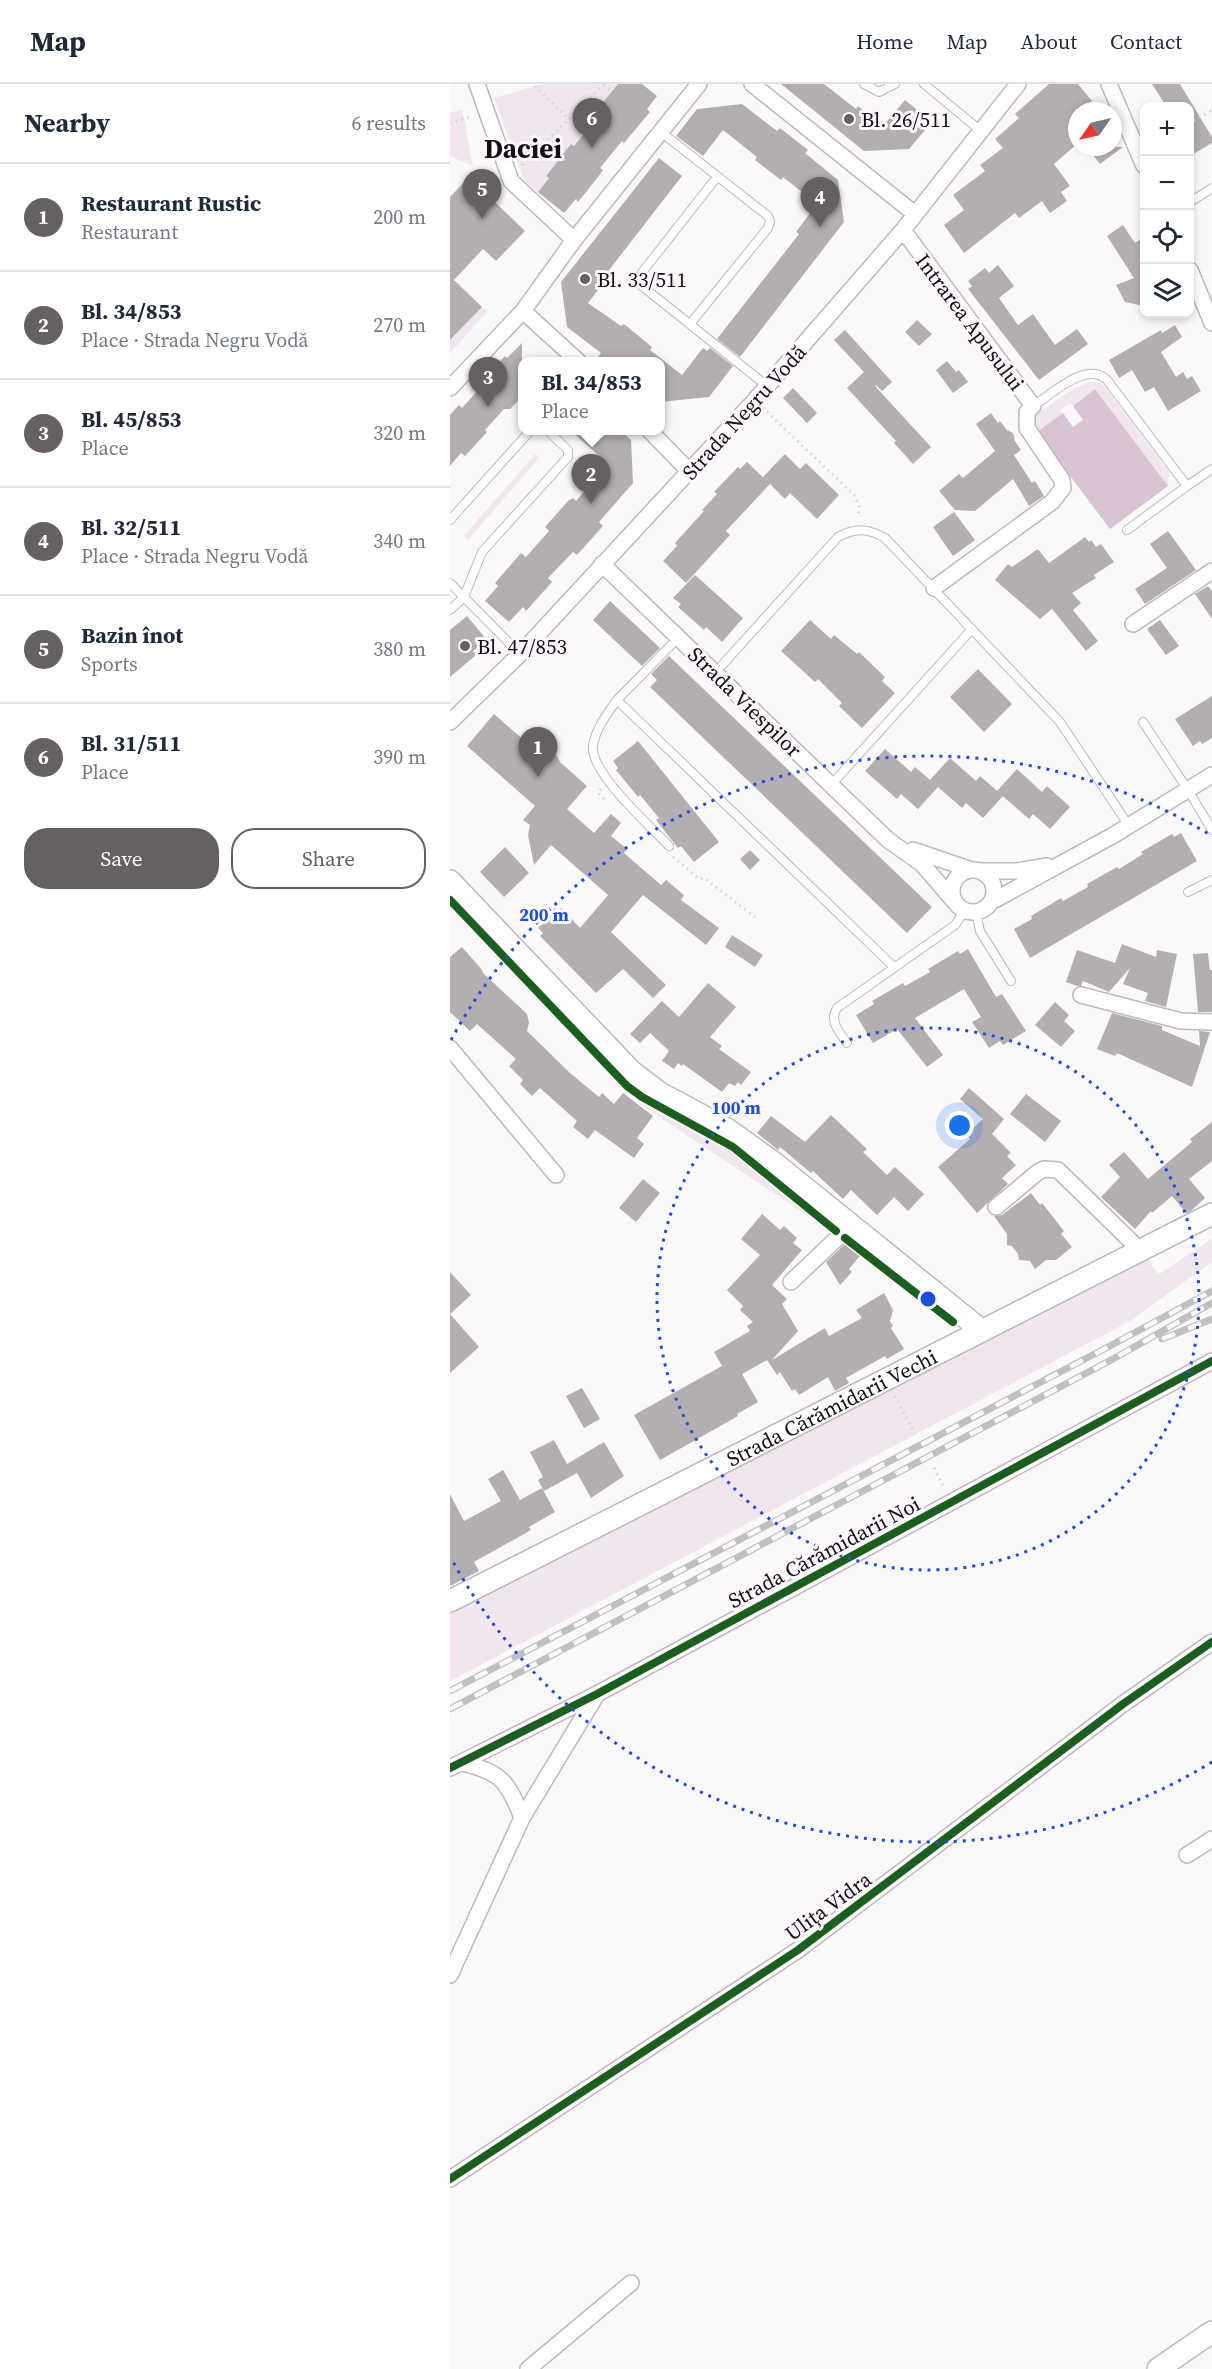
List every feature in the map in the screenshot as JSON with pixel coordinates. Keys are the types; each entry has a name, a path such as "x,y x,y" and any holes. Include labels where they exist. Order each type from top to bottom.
{"street":[{"path":"477,84 509,178 516,188 574,240"},
{"path":"450,388 523,311 574,240 699,84"},
{"path":"752,84 915,214"},
{"name":"Strada Negru Vodă","path":"450,723 520,654 755,400 903,230 1018,84"},
{"path":"1109,84 1140,157"},
{"name":"Intrarea Apusului","path":"903,230 1033,406 1026,412 1027,428 1062,480 1063,488 1059,495 934,588"},
{"path":"1194,279 1212,322"},
{"path":"523,311 572,357"},
{"path":"654,435 690,472"},
{"name":"Strada Viespilor","path":"602,564 888,840 922,864 965,908"},
{"path":"1133,624 1212,571"},
{"name":"Strada Viespilor","path":"991,902 1130,826 1212,775"},
{"name":"Strada Viespilor","path":"888,840 940,861 975,870 1017,871 1058,864"},
{"path":"975,870 990,877 994,891 991,902 986,908 965,908 951,890 954,879 963,872 975,870"},
{"path":"450,881 631,1071 660,1093 727,1129 773,1162 981,1330"},
{"path":"1082,995 1181,1021 1212,1022"},
{"path":"450,1048 555,1176"},
{"path":"996,1207 1038,1172 1044,1169 1058,1170 1141,1251"},
{"name":"Strada Cărămidarii Vechi","path":"450,1601 1212,1214"},
{"path":"791,1282 850,1226"},
{"name":"Strada Cărămidarii Noi","path":"456,1766 597,1694 1212,1361"},
{"name":"Ulița Vidra","path":"450,2179 798,1950 857,1908 1124,1704 1212,1642"},
{"path":"450,1975 522,1818 597,1694"},
{"path":"456,1766 486,1768 500,1778 516,1802 522,1818"},
{"path":"1187,1855 1212,1839"},
{"path":"528,2369 631,2283"},
{"path":"1158,2369 1212,2332"}],"lane":[{"path":"864,84 879,92 895,84"},
{"path":"924,84 981,131"},
{"path":"661,132 768,216 770,221 768,228 690,324"},
{"path":"717,177 640,275 639,281 642,286 767,386"},
{"path":"1194,199 1212,188"},
{"path":"1033,406 1080,375 1098,373 1107,380 1187,486"},
{"path":"450,520 526,435"},
{"path":"450,610 464,597 482,552 568,457 568,450 552,435"},
{"path":"1127,530 1212,469"},
{"path":"715,674 838,537 850,531 866,530 885,538 1060,722 1130,826"},
{"path":"450,583 520,654"},
{"path":"831,784 972,629"},
{"path":"669,846 608,781 598,768 593,755 597,732 617,700 678,638"},
{"path":"617,700 894,967"},
{"path":"1143,722 1212,830"},
{"path":"1188,892 1212,880"},
{"path":"847,1043 834,1021 837,1008 955,925 965,908 1011,981"}],"path":[{"path":"593,84 599,89"},
{"path":"509,178 604,84 612,92"},
{"path":"535,86 569,119"},
{"path":"1194,121 1212,110"},
{"path":"450,123 486,112"},
{"path":"552,136 567,150"},
{"path":"755,400 855,496 859,506 857,523"},
{"path":"885,1379 915,1434"},
{"path":"934,1468 953,1503"}],"shaded area":[{"path":"542,84 622,84 592,117 595,120 574,146 571,144 546,175 549,178 538,192 524,180 494,98"},
{"path":"462,109 473,166 450,156 450,113"},
{"path":"482,307 488,311 450,353 450,340"},
{"path":"1092,381 1106,388 1169,472 1168,486 1095,389 1073,406 1070,403 1060,410 1063,413 1037,432 1032,419 1037,413 1075,388"},
{"path":"1095,389 1168,486 1110,529 1037,432 1063,413 1073,427 1083,420 1073,406"},
{"path":"535,454 539,458 468,540 464,536"},
{"path":"637,1102 730,1152 825,1227"},
{"path":"1212,1239 1212,1262 1130,1321 450,1681 450,1611 1147,1256 1158,1275"}],"building":[{"path":"618,84 642,84 657,96 647,109 650,112 600,168 603,170 578,202 576,199 564,213 538,192 549,178 546,176 571,144 574,146 595,120 591,117"},
{"name":"Bl. 26/511","path":"781,84 824,84 856,109 858,106 883,126 905,100 932,122 909,149 864,151"},
{"path":"1049,84 1078,84 1092,101 1068,102 1068,152 1054,164 1070,186 1061,192 1067,201 1050,213 1042,201 1019,218 1015,213 964,253 944,225 964,210 953,195 985,171 980,165 1003,148 995,139 1019,118 1015,114"},
{"path":"1152,84 1180,84 1191,102 1163,102"},
{"path":"742,104 777,131 780,128 808,150 805,153 838,180 844,222 740,357 717,339 799,234 796,232 817,204 783,177 781,180 755,160 757,157 723,130 703,156 676,136 697,109"},
{"path":"1194,107 1212,137 1212,143 1194,154"},
{"path":"1094,156 1111,156 1100,164"},
{"name":"Bl. 33/511","path":"659,158 682,176 606,274 609,276 588,303 621,326 624,324 652,347 650,350 659,357 598,357 601,353 567,327 561,282"},
{"path":"469,177 525,231 496,261 483,249 454,280 482,307 450,340 450,197"},
{"path":"1123,225 1135,243 1140,240 1140,305 1125,302 1116,285 1134,278 1107,236"},
{"path":"998,265 1014,286 999,298 1018,325 1033,314 1055,345 1077,329 1088,344 1039,380 968,289 972,286 968,281 985,268 989,273"},
{"path":"917,320 932,334 919,346 905,332"},
{"path":"1175,325 1182,337 1161,352 1176,377 1183,372 1187,379 1192,376 1201,391 1168,411 1154,387 1145,392 1132,370 1119,378 1109,360 1161,330 1162,333"},
{"path":"845,330 892,382 882,391 875,386 931,447 913,464 894,443 896,441 847,388 864,372 834,340"},
{"path":"522,343 522,357 518,357 518,401 510,409 504,409 465,456 461,453 450,466 450,415 459,405 462,408 481,387 479,384 505,356 507,358"},
{"name":"Bl. 33/511","path":"703,348 707,351 710,348 733,366 709,397 665,401 665,362 682,375"},
{"path":"947,361 956,372 959,370 968,382 953,393 936,370"},
{"path":"793,388 817,413 807,423 783,398"},
{"path":"991,413 998,423 1000,421 1007,430 1013,433 1021,450 1014,455 1032,483 1035,481 1044,496 1029,506 1013,479 975,511 955,510 939,491 959,474 963,478 995,451 976,424"},
{"path":"576,435 626,435 631,440 633,483 599,522 603,526 577,555 573,552 548,578 552,582 526,611 523,607 509,622 485,601 498,586 495,583 521,553 526,557 549,531 545,527 568,501 573,498 576,501 608,464"},
{"path":"785,454 800,469 806,463 839,495 817,519 790,493 785,499 770,484 726,531 730,535 686,583 663,561 677,546 675,543 717,494 714,492 738,467 740,469 747,462 768,482 763,477"},
{"path":"954,512 975,540 953,556 933,527"},
{"path":"1168,531 1196,570 1145,604 1135,589 1167,568 1150,544"},
{"path":"1085,537 1089,542 1091,540 1096,547 1101,544 1114,562 1094,575 1096,578 1072,593 1081,603 1073,610 1098,641 1086,651 1052,609 1040,619 995,580 1008,564 1012,567 1038,549 1049,563"},
{"path":"695,575 743,618 722,642 706,627 704,630 678,607 681,604 673,598"},
{"path":"1208,586 1212,591 1212,619 1195,594"},
{"path":"610,601 660,648 642,666 593,620"},
{"name":"Bl. 47/853","path":"467,616 487,640 473,651 476,655 450,677 450,630"},
{"path":"810,620 831,639 834,635 857,654 859,652 885,677 882,681 895,693 862,728 839,706 842,703 818,679 815,682 781,651"},
{"path":"1160,620 1179,646 1166,655 1147,629"},
{"path":"669,656 932,907 907,933 650,687 657,680 651,674"},
{"path":"978,669 1012,704 984,732 950,697"},
{"path":"1212,696 1212,738 1202,744 1200,741 1193,746 1175,719"},
{"path":"494,714 534,749 538,743 550,754 557,756 560,762 587,786 567,809 594,833 611,814 621,823 611,836 627,849 624,853 661,885 666,880 684,895 681,900 719,928 706,945 643,895 611,932 666,985 653,998 623,969 596,993 540,936 543,933 538,928 543,924 541,921 555,908 557,911 561,908 580,928 608,895 551,845 534,865 528,835 530,825 523,820 535,806 467,746"},
{"path":"638,741 719,842 694,862 681,846 678,848 656,820 659,818 616,770 618,768 613,761"},
{"path":"885,749 911,772 915,767 930,780 950,758 976,781 980,776 1003,796 983,818 966,803 962,808 938,787 918,809 901,794 897,799 865,771"},
{"path":"1017,769 1042,792 1047,786 1070,807 1050,829 1033,814 1029,819 997,791"},
{"path":"1181,833 1197,861 1030,958 1014,929 1061,898 1063,901 1088,887 1087,884 1117,867 1119,869 1143,854 1141,852 1172,834 1174,837"},
{"path":"505,847 529,873 504,897 480,872"},
{"path":"750,850 760,860 750,870 740,859"},
{"path":"732,935 763,955 755,967 725,947"},
{"path":"1122,944 1156,957 1157,950 1177,954 1166,1007 1145,1001 1148,993 1123,984 1130,968 1109,992 1083,981 1081,986 1066,982 1077,950 1115,963"},
{"path":"462,947 482,972 527,1014 529,1023 527,1031 570,1073 599,1097 602,1093 614,1104 623,1093 653,1116 637,1138 644,1144 634,1158 595,1130 588,1139 573,1127 577,1121 540,1088 532,1096 520,1084 523,1080 509,1066 516,1059 477,1024 470,1031 450,1012 450,957"},
{"path":"968,949 996,997 1002,994 1026,1031 1003,1045 1000,1041 989,1048 972,1022 981,1017 964,989 915,1018 943,1055 927,1067 897,1029 873,1043 856,1015 874,1004 872,1001 903,983 905,986 930,972 928,969 958,951 960,954"},
{"path":"1208,953 1210,970 1212,970 1212,1012 1198,1012 1193,954"},
{"path":"708,983 736,1007 710,1037 722,1046 719,1049 751,1072 741,1085 738,1082 735,1086 729,1083 722,1092 683,1064 682,1066 678,1063 674,1069 662,1061 669,1051 650,1033 640,1043 630,1034 662,1001 679,1017"},
{"path":"1055,1002 1069,1015 1064,1021 1075,1031 1061,1047 1035,1025"},
{"path":"1112,1013 1162,1026 1162,1030 1200,1046 1199,1031 1210,1032 1192,1087 1117,1053 1115,1056 1097,1049"},
{"path":"969,1088 1004,1119 992,1134 1011,1153 1007,1156 1016,1165 1002,1178 1008,1184 977,1213 938,1167 970,1139 966,1135 983,1119 960,1099"},
{"path":"1026,1094 1061,1121 1045,1142 1010,1114"},
{"path":"831,1115 867,1149 863,1152 887,1175 895,1167 924,1194 908,1211 894,1197 877,1215 851,1190 843,1199 813,1171 811,1173 780,1147 778,1150 757,1133 771,1116 805,1142"},
{"path":"1212,1122 1212,1161 1189,1179 1205,1198 1191,1211 1186,1213 1172,1196 1152,1213 1151,1211 1135,1229 1101,1197 1120,1177 1109,1165 1124,1152 1148,1179 1192,1142 1190,1139"},
{"path":"643,1179 660,1193 636,1222 619,1208"},
{"path":"1031,1193 1064,1231 1061,1234 1072,1247 1056,1260 1046,1260 1035,1269 1030,1261 1019,1260 1012,1246 1007,1245 1007,1234 994,1216 1002,1215"},
{"path":"762,1214 780,1230 784,1226 797,1238 793,1243 802,1250 772,1285 787,1299 782,1304 798,1331 772,1360 825,1328 829,1336 862,1318 856,1310 884,1293 893,1310 891,1328 904,1349 887,1359 885,1356 846,1378 849,1383 835,1391 828,1377 799,1395 795,1389 792,1391 780,1372 777,1375 767,1360 742,1374 758,1402 737,1414 738,1416 660,1460 634,1415 722,1366 714,1352 750,1331 747,1326 753,1322 740,1310 743,1306 727,1290 760,1255 741,1239"},
{"path":"845,1244 860,1256 849,1269 852,1272 840,1285 826,1262"},
{"path":"450,1272 471,1295 450,1314"},
{"path":"450,1314 479,1347 450,1373"},
{"path":"582,1388 600,1419 584,1428 566,1396"},
{"path":"554,1440 567,1464 604,1442 624,1476 591,1498 577,1473 544,1491 538,1480 543,1477 530,1452"},
{"path":"503,1470 520,1500 542,1488 555,1512 529,1527 531,1530 474,1562 479,1571 450,1586 450,1494 464,1521 501,1501 488,1479"}],"railway":[{"path":"450,1691 1212,1291"},
{"path":"450,1709 1113,1359 1212,1303"},
{"path":"1162,1339 1212,1319"}],"cycle path":[{"path":"450,900 627,1086 642,1097 733,1147 836,1231"},
{"path":"845,1238 953,1322"},
{"path":"450,1768 597,1694 1212,1361"},
{"path":"450,2179 798,1950 1123,1704 1212,1642"}],"place":[{"name":"Bl. 26/511","path":"849,119"},
{"name":"Bl. 31/511","path":"592,148"},
{"name":"Bazin înot","path":"482,219"},
{"name":"Bl. 32/511","path":"820,227"},
{"name":"Bl. 33/511","path":"585,279"},
{"name":"Bl. 45/853","path":"488,407"},
{"name":"Bl. 34/853","path":"591,504"},
{"name":"Bl. 47/853","path":"465,646"},
{"name":"Restaurant Rustic","path":"538,777"}],"district":[{"name":"Daciei","path":"523,148"}]}
